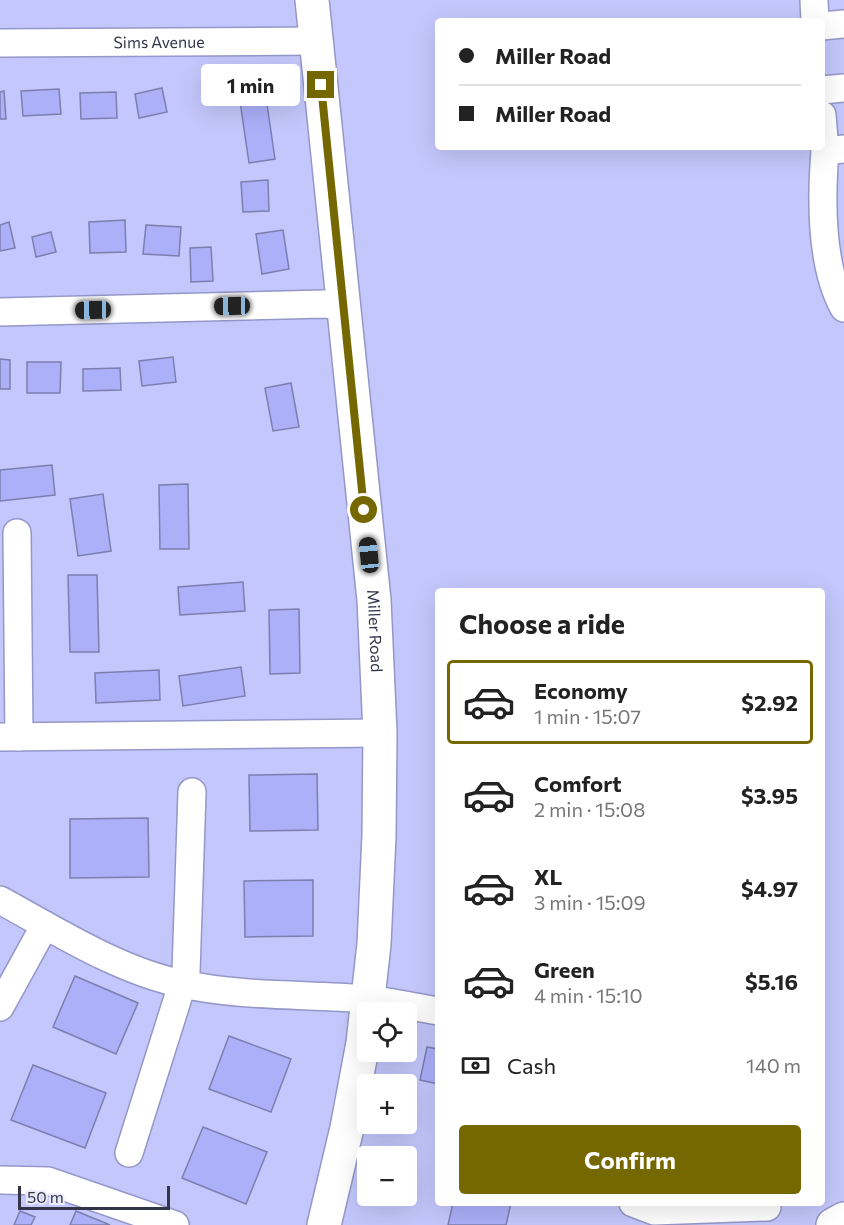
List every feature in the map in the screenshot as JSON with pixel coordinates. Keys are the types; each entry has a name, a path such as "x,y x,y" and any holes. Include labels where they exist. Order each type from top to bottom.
{"main road":[{"name":"Miller Road","path":"312,0 374,600 380,733 374,944 363,1043 348,1128 324,1225"},
{"path":"832,1225 844,1219"}],"street":[{"path":"814,0 815,18"},
{"path":"825,26 844,24"},
{"name":"Sims Avenue","path":"0,43 317,41"},
{"path":"825,90 844,88"},
{"path":"825,124 834,150 822,183 826,251 835,292 844,308"},
{"path":"0,312 324,304 344,306"},
{"path":"16,533 10,737 380,733"},
{"path":"129,1153 186,972 192,792"},
{"path":"0,900 124,964 182,984 216,990 367,1000 435,1011"},
{"path":"0,1007 45,925"},
{"path":"0,1179 48,1181 175,1225"},
{"path":"641,1206 654,1211 770,1212"}],"building":[{"path":"262,70 275,159 249,163 236,74"},
{"path":"162,88 167,112 139,118 135,94"},
{"path":"59,89 61,114 23,116 21,91"},
{"path":"4,91 6,119 0,119 0,92"},
{"path":"116,92 117,118 81,119 80,93"},
{"path":"268,180 269,211 243,212 241,182"},
{"path":"125,220 126,252 90,253 89,222"},
{"path":"9,222 15,248 0,251 0,225"},
{"path":"146,225 181,227 179,256 143,254"},
{"path":"283,230 289,269 262,274 256,234"},
{"path":"51,232 56,252 36,257 32,237"},
{"path":"211,247 213,281 191,282 190,248"},
{"path":"173,357 176,382 142,386 139,361"},
{"path":"0,359 10,360 10,389 0,389"},
{"path":"27,362 61,362 60,393 27,393"},
{"path":"120,368 121,390 83,391 83,369"},
{"path":"291,383 299,427 273,431 265,388"},
{"path":"52,465 55,495 0,501 0,470"},
{"path":"188,484 189,549 160,549 159,485"},
{"path":"103,494 111,551 78,556 70,499"},
{"path":"68,575 97,575 99,652 70,652"},
{"path":"243,582 245,611 180,615 178,587"},
{"path":"299,609 300,673 270,674 269,610"},
{"path":"241,667 245,696 183,706 179,676"},
{"path":"159,670 160,700 96,703 95,673"},
{"path":"317,774 318,830 250,831 249,775"},
{"path":"148,818 149,877 70,878 70,819"},
{"path":"313,880 313,936 245,937 244,881"},
{"path":"75,976 138,1003 116,1054 53,1027"},
{"path":"229,1036 291,1059 271,1112 209,1089"},
{"path":"427,1047 435,1048 435,1083 420,1080"},
{"path":"33,1065 106,1093 85,1148 11,1120"},
{"path":"203,1127 267,1152 246,1204 182,1178"},
{"path":"452,1206 510,1206 506,1225 448,1225"},
{"path":"20,1211 35,1217 31,1225 14,1225"},
{"path":"76,1211 110,1225 70,1225"}],"route":[{"path":"321,85 364,510"}]}
